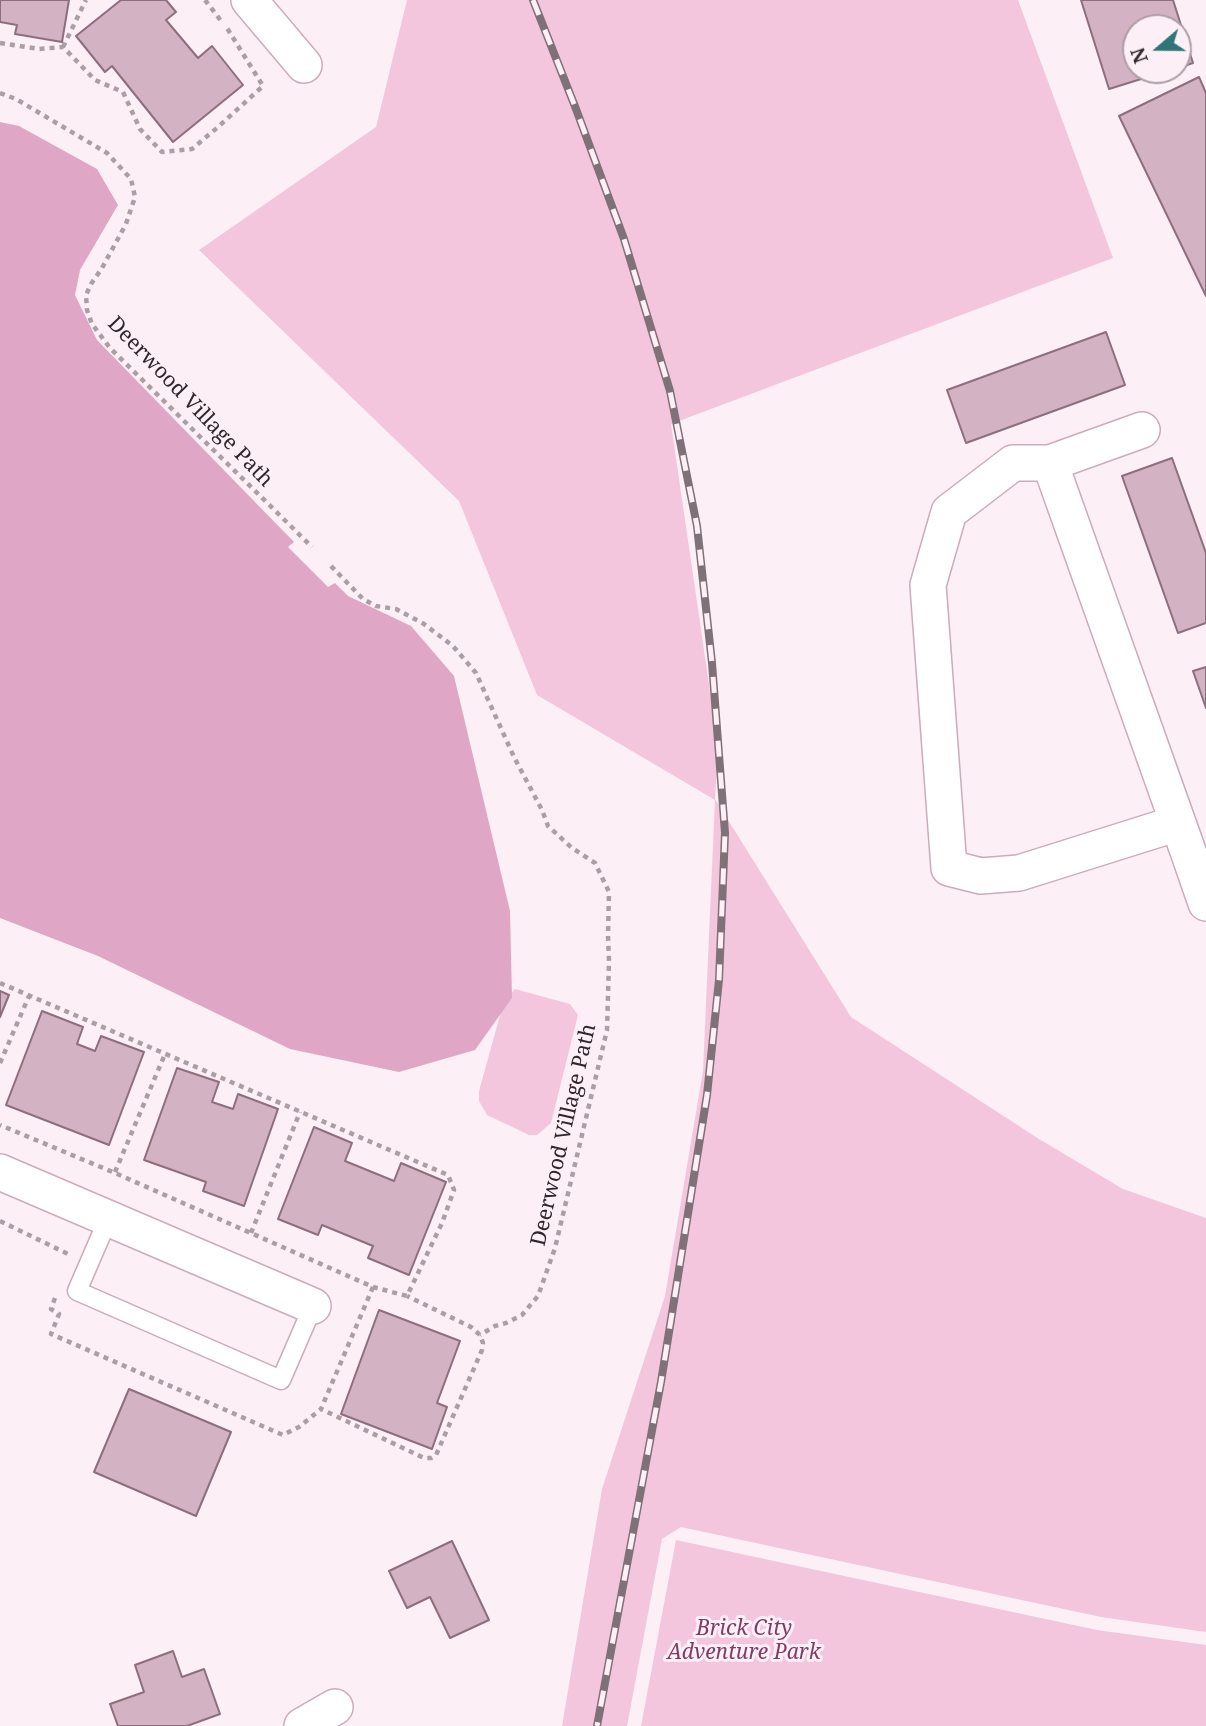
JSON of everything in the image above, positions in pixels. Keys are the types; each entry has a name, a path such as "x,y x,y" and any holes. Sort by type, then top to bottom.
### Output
{"street":[{"path":"249,0 304,65"},
{"path":"1142,430 1050,463 1013,463 949,512 928,585 949,868 981,876 1019,873 1178,823"},
{"path":"1050,463 1206,903"},
{"path":"0,1172 313,1306"},
{"path":"302,1726 335,1707"}],"lane":[{"path":"109,1217 77,1291 281,1380 313,1306"}],"path":[{"path":"63,47 86,0"},
{"path":"63,47 95,80 123,92 140,129 162,152 192,149 262,86 229,31 205,0"},
{"path":"0,43 39,49 63,47"},
{"name":"Deerwood Village Path","path":"0,93 16,99 107,153 131,179 135,197 126,224 86,295 92,324 110,348 312,547"},
{"name":"Deerwood Village Path","path":"331,566 363,599 376,606 396,609 424,624 453,646 476,673 548,826 572,848 595,863 609,892 607,1030 555,1248 538,1296 522,1315 480,1335"},
{"path":"0,983 448,1174 454,1190 442,1223 407,1296"},
{"path":"0,1063 29,996"},
{"path":"115,1172 165,1054"},
{"path":"251,1233 300,1112"},
{"path":"0,1125 115,1172 373,1287 407,1296 471,1327 480,1335 482,1350 436,1455 431,1458 424,1458 321,1409"},
{"path":"0,1221 67,1252 70,1264"},
{"path":"60,1287 51,1309 58,1314 51,1334 283,1435 299,1427 321,1409 373,1287"}],"green space":[{"path":"407,0 1018,0 1113,258 671,424 718,746 715,799 851,1017 1039,1139 1123,1189 1206,1218 1206,1632 1101,1617 681,1527 662,1539 627,1726 562,1726 602,1489 665,1296 703,1071 715,800 537,695 459,501 199,250 376,127"},
{"path":"515,989 570,1004 578,1015 551,1123 537,1135 529,1135 487,1115 479,1101 479,1091 504,1001"},
{"name":"Brick City Adventure Park","path":"676,1540 1097,1630 1206,1645 1206,1726 641,1726"}],"shaded area":[{"path":"0,122 19,126 97,169 118,205 80,270 75,295 97,340 294,542 288,547 328,587 335,583 348,596 411,626 454,676 510,911 512,998 475,1050 399,1072 290,1049 98,956 0,918"}],"building":[{"path":"0,0 69,0 62,42 15,34 17,25 0,22"},
{"path":"121,0 166,0 176,12 166,20 198,58 212,46 243,85 173,142 112,66 105,72 76,36"},
{"path":"1081,0 1173,0 1177,14 1122,14 1122,84 1125,84 1109,89"},
{"path":"1199,77 1206,93 1206,296 1119,116 1185,84 1192,84 1192,80"},
{"path":"1106,332 1125,385 966,443 947,390"},
{"path":"1172,458 1206,553 1206,623 1178,633 1122,476"},
{"path":"1206,667 1206,708 1193,671"},
{"path":"0,991 9,995 0,1017"},
{"path":"42,1011 83,1027 77,1044 95,1051 101,1036 144,1052 109,1145 6,1105"},
{"path":"177,1068 219,1082 212,1102 233,1109 238,1094 278,1109 244,1206 203,1191 206,1182 144,1160"},
{"path":"314,1127 352,1143 345,1161 394,1181 401,1163 446,1182 409,1275 368,1258 373,1246 322,1225 318,1235 278,1219"},
{"path":"379,1310 460,1341 437,1403 447,1407 432,1449 341,1414"},
{"path":"129,1389 231,1432 196,1516 94,1472"},
{"path":"452,1541 489,1620 450,1638 430,1597 407,1608 389,1571"},
{"path":"173,1651 182,1677 204,1669 220,1714 187,1726 118,1726 110,1704 144,1692 135,1665"}],"railway":[{"path":"533,0 624,239 670,391 697,526 712,663 725,833 719,980 707,1095 661,1382 597,1726"}]}
